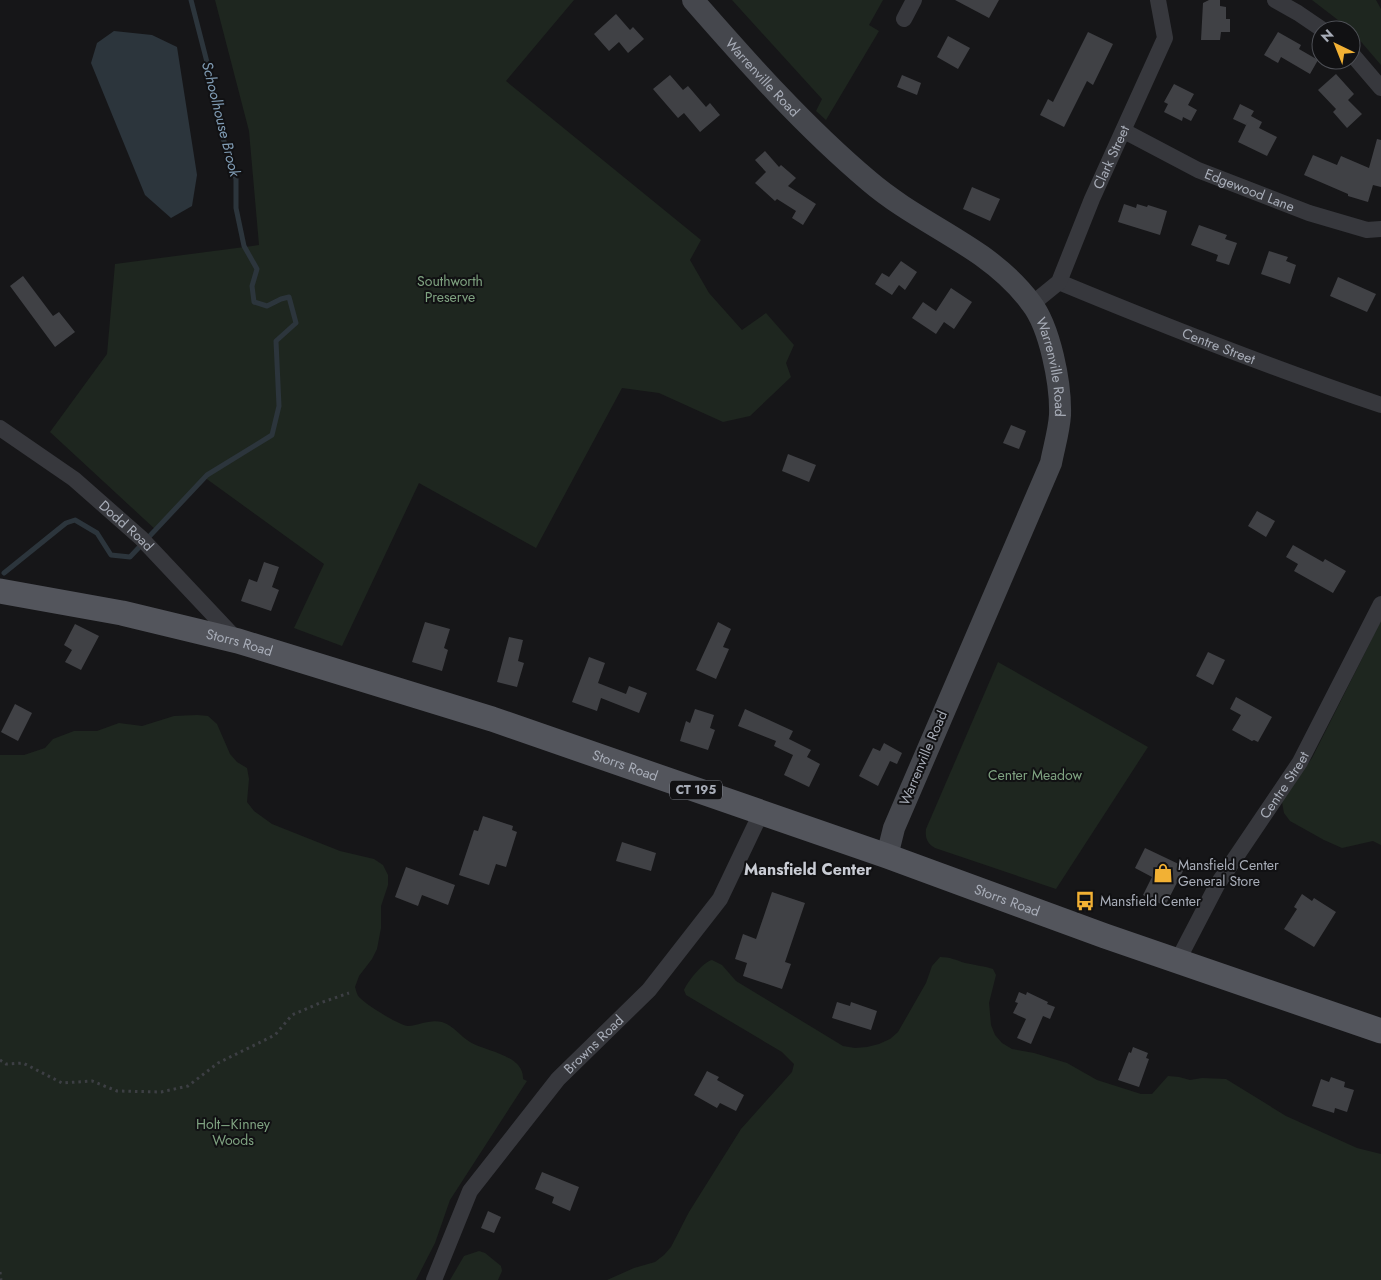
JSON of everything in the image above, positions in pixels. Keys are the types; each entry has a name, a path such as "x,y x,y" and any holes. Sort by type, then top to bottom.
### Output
{"main road":[{"name":"Warrenville Road","path":"693,0 762,77 851,166 897,203 982,257 1009,278 1032,304 1047,336 1055,361 1060,414 1050,463 894,828 887,856"},
{"name":"Storrs Road","path":"0,591 122,614 238,641 492,719 887,856 1105,936 1381,1031"}],"street":[{"path":"904,19 914,0"},
{"name":"Clark Street","path":"1032,304 1059,282 1092,199 1165,38 1158,0"},
{"path":"1275,0 1311,22"},
{"path":"1361,65 1381,88"},
{"name":"Edgewood Lane","path":"1124,131 1198,170 1309,212 1368,230 1381,229"},
{"name":"Centre Street","path":"1059,282 1189,335 1381,405"},
{"name":"Dodd Road","path":"0,428 74,479 141,538 238,641"},
{"name":"Centre Street","path":"1178,960 1217,885 1300,762 1381,604"},
{"name":"Browns Road","path":"434,1280 470,1191 558,1079 649,990 720,899 761,813"}],"path":[{"path":"0,1060 6,1064 23,1062 62,1083 92,1080 117,1091 161,1092 188,1086 218,1063 275,1035 292,1015 349,993"},
{"path":"0,1272 1,1280"}],"green space":[{"name":"Southworth Preserve","path":"215,0 574,0 506,81 701,240 690,260 709,293 742,330 766,313 794,345 786,363 791,377 750,416 723,422 659,393 622,388 536,548 419,483 342,646 294,628 324,564 204,477 157,531 50,432 107,354 115,264 259,245 249,131"},
{"path":"732,0 883,0 869,25 879,31 826,120 816,111 822,99"},
{"path":"1312,0 1376,0 1381,9 1381,65 1361,42 1361,20 1338,20"},
{"path":"1381,621 1381,845 1373,841 1342,848 1290,821 1284,813 1282,802 1312,758"},
{"name":"Center Meadow","path":"998,662 1148,747 1056,889 935,848 926,838 926,829"},
{"name":"Holt–Kinney Woods","path":"174,716 208,716 217,724 230,754 237,762 247,768 249,779 247,802 254,811 272,824 340,851 374,859 383,865 388,875 388,885 381,906 381,928 377,949 359,976 355,987 359,997 383,1014 404,1025 408,1026 433,1021 446,1024 470,1042 511,1059 518,1064 522,1071 523,1079 527,1081 450,1200 435,1243 416,1280 0,1280 0,755 24,755 45,748 53,739 74,731 97,731 119,723 142,726"},
{"path":"940,957 993,969 996,975 989,1003 991,1025 995,1035 1002,1043 1012,1049 1034,1053 1067,1063 1097,1080 1141,1094 1152,1094 1168,1076 1190,1080 1202,1078 1226,1079 1286,1116 1357,1148 1381,1154 1381,1280 607,1280 634,1268 655,1262 664,1255 671,1247 689,1212 741,1129 792,1072 794,1064 782,1052 686,995 684,990 686,986 700,968 712,960 722,965 736,981 843,1046 855,1048 879,1044 890,1039 898,1032 926,983 932,966"},
{"path":"479,1251 485,1253 501,1266 502,1271 498,1280 450,1280 464,1256"}],"shaded area":[{"path":"114,31 152,35 177,47 197,175 192,206 171,218 145,195 91,63 97,43"}],"building":[{"path":"955,0 999,0 989,18"},
{"path":"1209,0 1220,0 1220,6 1226,7 1226,19 1230,19 1230,32 1221,32 1220,40 1201,40 1203,3"},
{"path":"616,14 630,30 633,27 644,39 628,53 619,42 609,51 594,34"},
{"path":"1088,32 1113,44 1093,85 1087,81 1064,127 1040,115 1048,99 1053,102"},
{"path":"1278,32 1301,45 1299,49 1311,56 1312,70 1310,74 1281,57 1278,63 1264,55"},
{"path":"948,36 970,48 958,69 937,57"},
{"path":"1336,74 1354,94 1348,100 1362,114 1347,128 1333,112 1336,109 1318,90"},
{"path":"670,75 683,90 688,86 706,107 710,103 720,115 700,132 684,113 678,118 653,89"},
{"path":"902,75 921,83 917,95 897,87"},
{"path":"1174,84 1194,94 1188,105 1197,110 1191,121 1183,117 1182,121 1164,112 1168,104 1164,102"},
{"path":"1240,104 1254,111 1251,116 1262,122 1259,128 1277,137 1267,156 1238,142 1248,121 1246,125 1233,119"},
{"path":"1377,139 1381,140 1381,187 1373,185 1368,202 1348,196 1348,194 1304,175 1313,155 1337,165 1341,156 1369,168"},
{"path":"765,151 779,167 781,165 796,178 788,186 816,204 803,225 792,218 796,211 777,199 775,201 755,183 766,172 755,160"},
{"path":"972,187 1000,199 990,221 963,209"},
{"path":"1124,204 1136,208 1137,204 1147,207 1148,205 1167,211 1160,235 1118,222"},
{"path":"1199,225 1227,235 1225,239 1237,243 1229,265 1216,261 1218,255 1191,245"},
{"path":"1269,251 1288,257 1286,261 1296,265 1290,284 1261,274"},
{"path":"901,261 917,272 905,290 899,285 892,295 875,284 882,273 889,277"},
{"path":"23,276 53,316 59,312 75,332 55,347 10,286"},
{"path":"1338,277 1376,294 1367,312 1330,296"},
{"path":"951,288 972,302 954,329 944,322 936,334 912,318 923,302 936,311"},
{"path":"1011,425 1026,431 1019,449 1003,443"},
{"path":"788,454 816,465 809,482 782,471"},
{"path":"1257,511 1275,521 1266,537 1248,526"},
{"path":"1293,545 1323,562 1325,559 1346,571 1333,593 1294,571 1298,564 1286,557"},
{"path":"264,562 279,567 272,587 279,590 271,611 241,601 249,579 257,582"},
{"path":"425,622 450,629 444,648 448,650 442,671 412,662"},
{"path":"718,622 731,629 723,647 729,649 716,679 696,670"},
{"path":"75,624 99,636 81,670 65,662 72,650 64,645"},
{"path":"509,637 523,640 518,661 524,663 517,687 497,682"},
{"path":"1208,652 1225,660 1213,685 1196,676"},
{"path":"589,657 605,663 598,683 626,694 629,686 647,693 639,713 601,698 597,711 572,702"},
{"path":"1236,697 1272,717 1258,742 1252,741 1232,730 1241,715 1230,709"},
{"path":"15,704 32,713 18,741 1,732"},
{"path":"695,709 714,715 710,728 715,730 708,750 680,741 686,721 690,723"},
{"path":"745,709 793,731 789,739 811,750 807,757 820,764 809,787 784,775 793,755 774,746 776,741 738,726"},
{"path":"884,743 902,753 897,764 890,761 878,786 859,776 873,748 880,751"},
{"path":"483,816 513,826 512,830 517,832 506,867 496,864 489,885 459,875 474,830 478,831"},
{"path":"622,842 656,853 651,871 616,861"},
{"name":"Mansfield Center General Store","path":"1145,848 1185,867 1165,906 1143,895 1152,877 1135,868"},
{"path":"406,867 455,885 448,905 422,895 418,906 395,897"},
{"path":"772,892 805,903 785,962 791,964 782,989 743,976 747,963 735,959 743,934 756,939"},
{"path":"1302,894 1312,901 1314,898 1336,912 1314,947 1284,929 1297,909 1294,907"},
{"path":"1019,992 1026,995 1027,992 1055,1007 1050,1019 1043,1016 1031,1044 1017,1038 1026,1019 1013,1013 1018,1003 1015,1002"},
{"path":"837,1002 850,1006 851,1002 877,1011 871,1030 832,1018"},
{"path":"1133,1047 1148,1053 1146,1058 1149,1059 1139,1087 1118,1080 1129,1052 1131,1053"},
{"path":"707,1071 719,1077 717,1080 744,1095 736,1111 720,1103 717,1108 694,1095"},
{"path":"1331,1077 1345,1082 1344,1087 1354,1090 1347,1112 1335,1108 1334,1113 1312,1106 1321,1079 1329,1082"},
{"path":"542,1172 579,1187 570,1211 552,1203 554,1197 535,1189"},
{"path":"488,1211 501,1217 494,1233 481,1228"}],"waterway":[{"name":"Schoolhouse Brook","path":"4,573 66,523 75,520 97,533 111,555 130,557 207,475 272,435 279,406 276,341 296,323 289,297 267,306 254,302 252,286 257,269 244,246 236,208 236,179 223,138 217,101 191,0"}],"place":[{"name":"Mansfield Center General Store","path":"1163,873"},
{"name":"Mansfield Center","path":"1085,901"}],"district":[{"name":"Mansfield Center","path":"808,869"}]}
